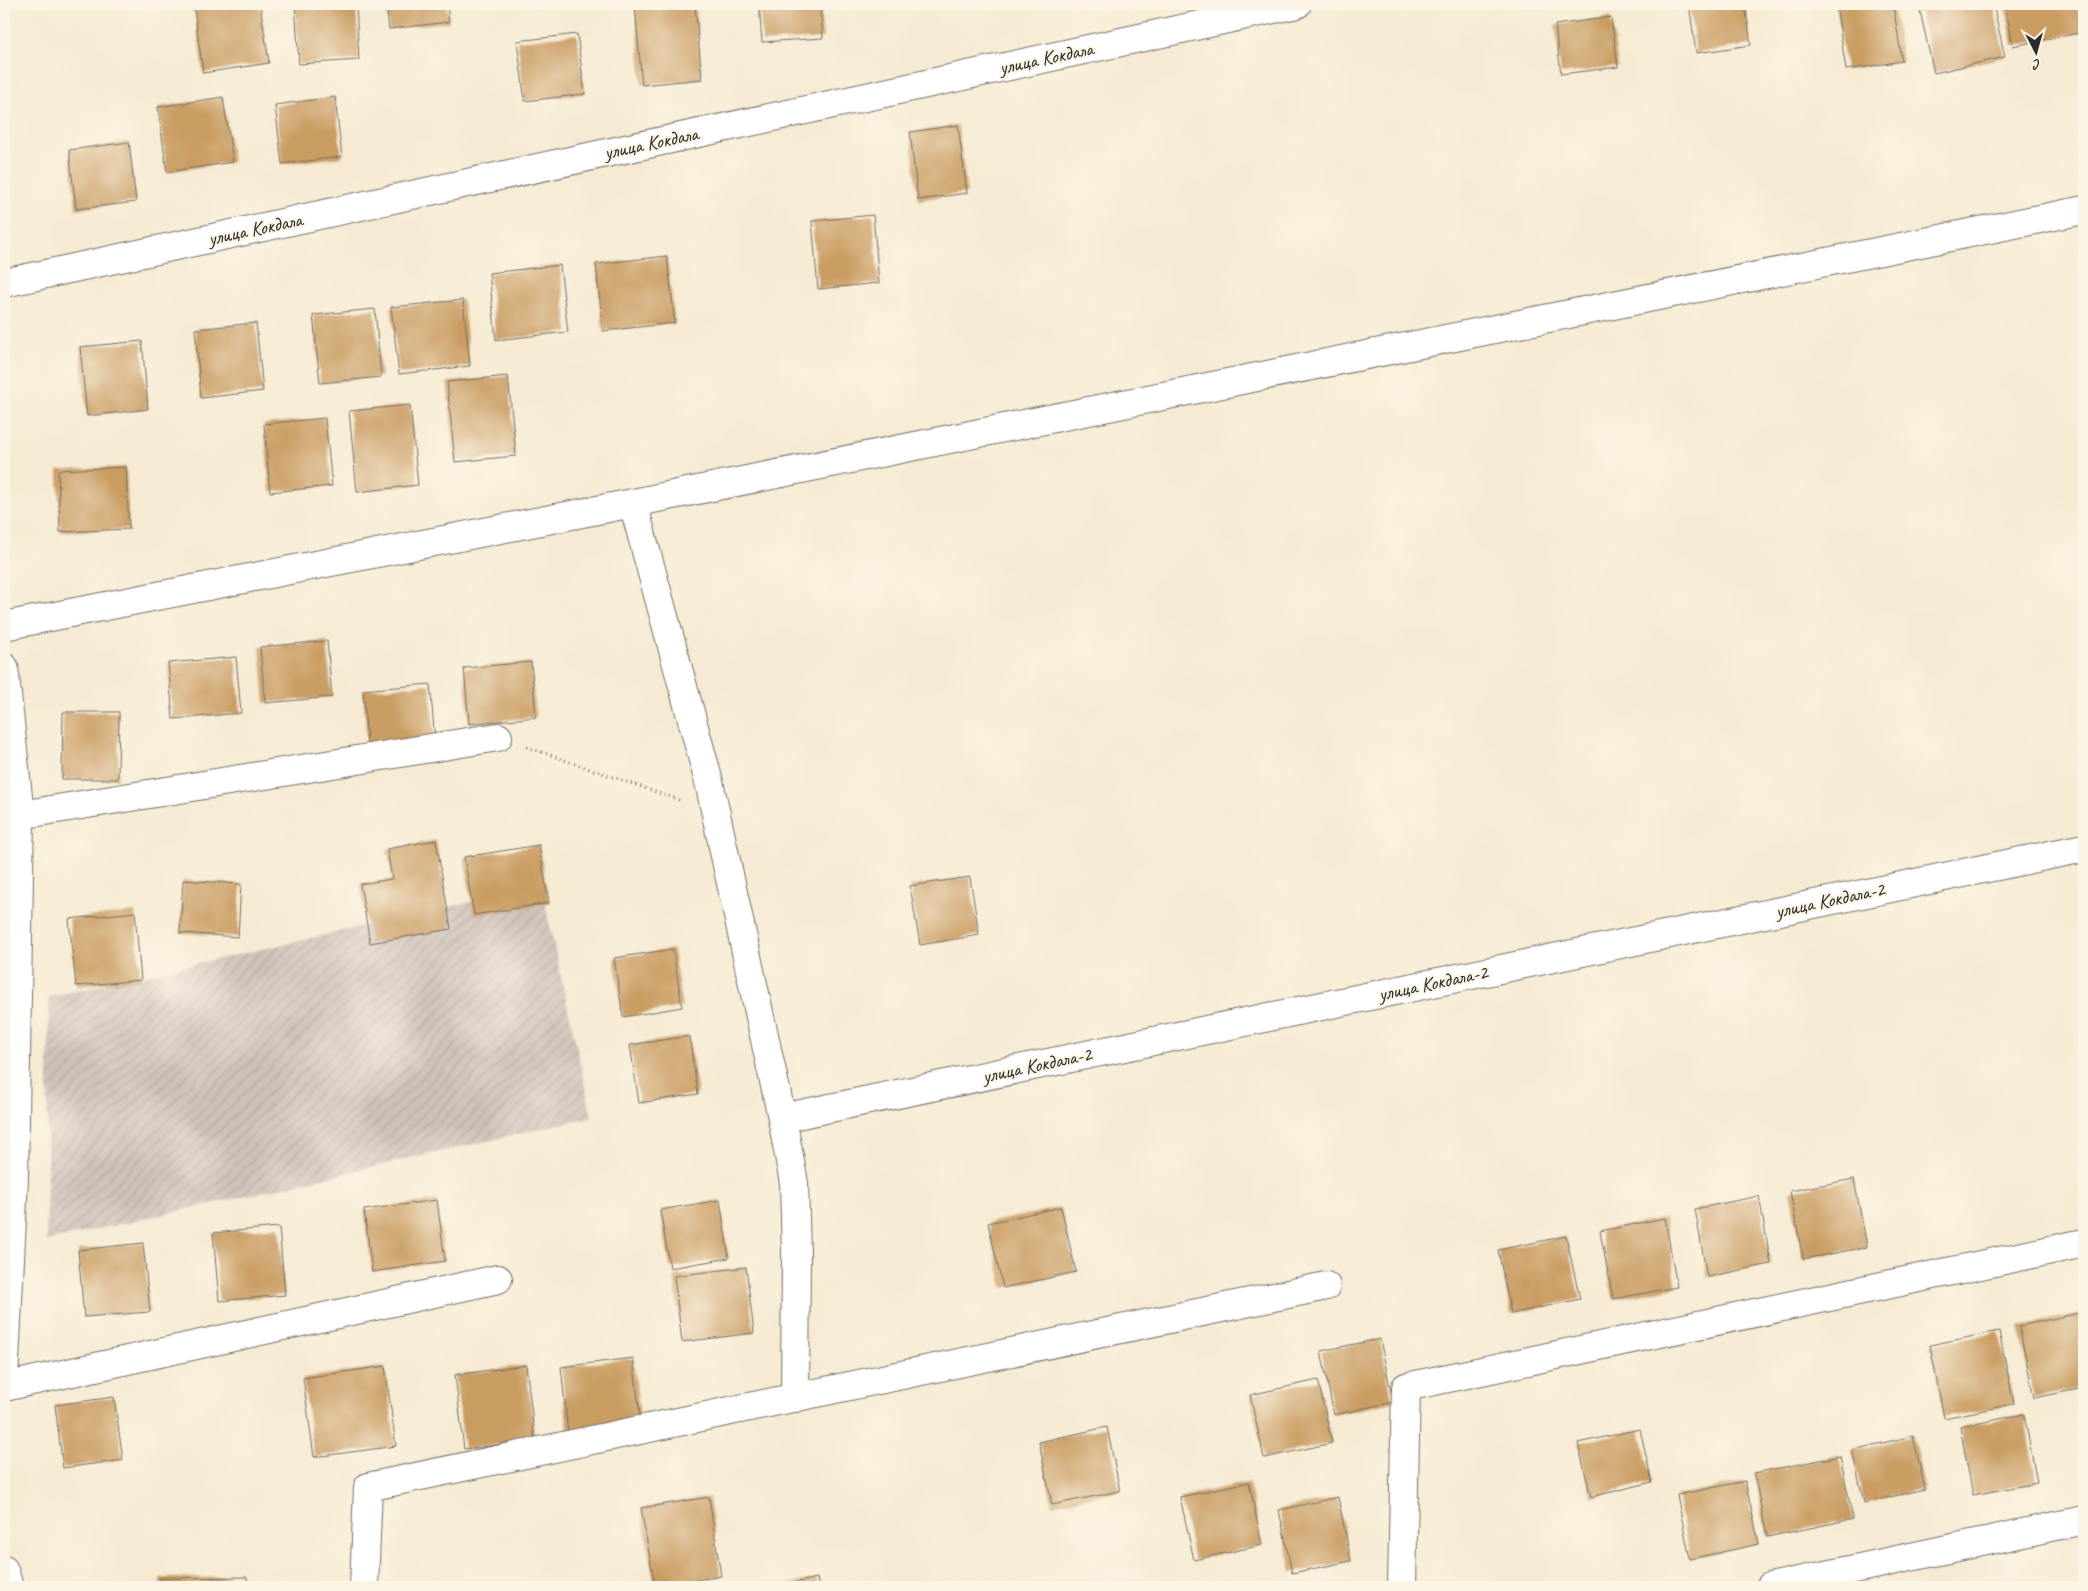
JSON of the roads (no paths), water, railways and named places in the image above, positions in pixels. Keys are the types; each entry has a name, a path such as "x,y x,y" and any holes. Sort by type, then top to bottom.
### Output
{"street":[{"name":"улица Кокдала","path":"4,283 1298,4"},
{"path":"4,626 633,503 2084,210"},
{"path":"633,503 716,812 782,1118 794,1183 796,1253 795,1398"},
{"path":"4,680 20,815 14,1178 4,1382"},
{"path":"20,815 498,737"},
{"name":"улица Кокдала-2","path":"782,1118 2084,848"},
{"path":"1402,1587 1406,1387 2084,1243"},
{"path":"4,1387 498,1279"},
{"path":"364,1587 368,1487 1326,1286"},
{"path":"1770,1587 2084,1520"},
{"path":"4,1570 9,1587"}]}
